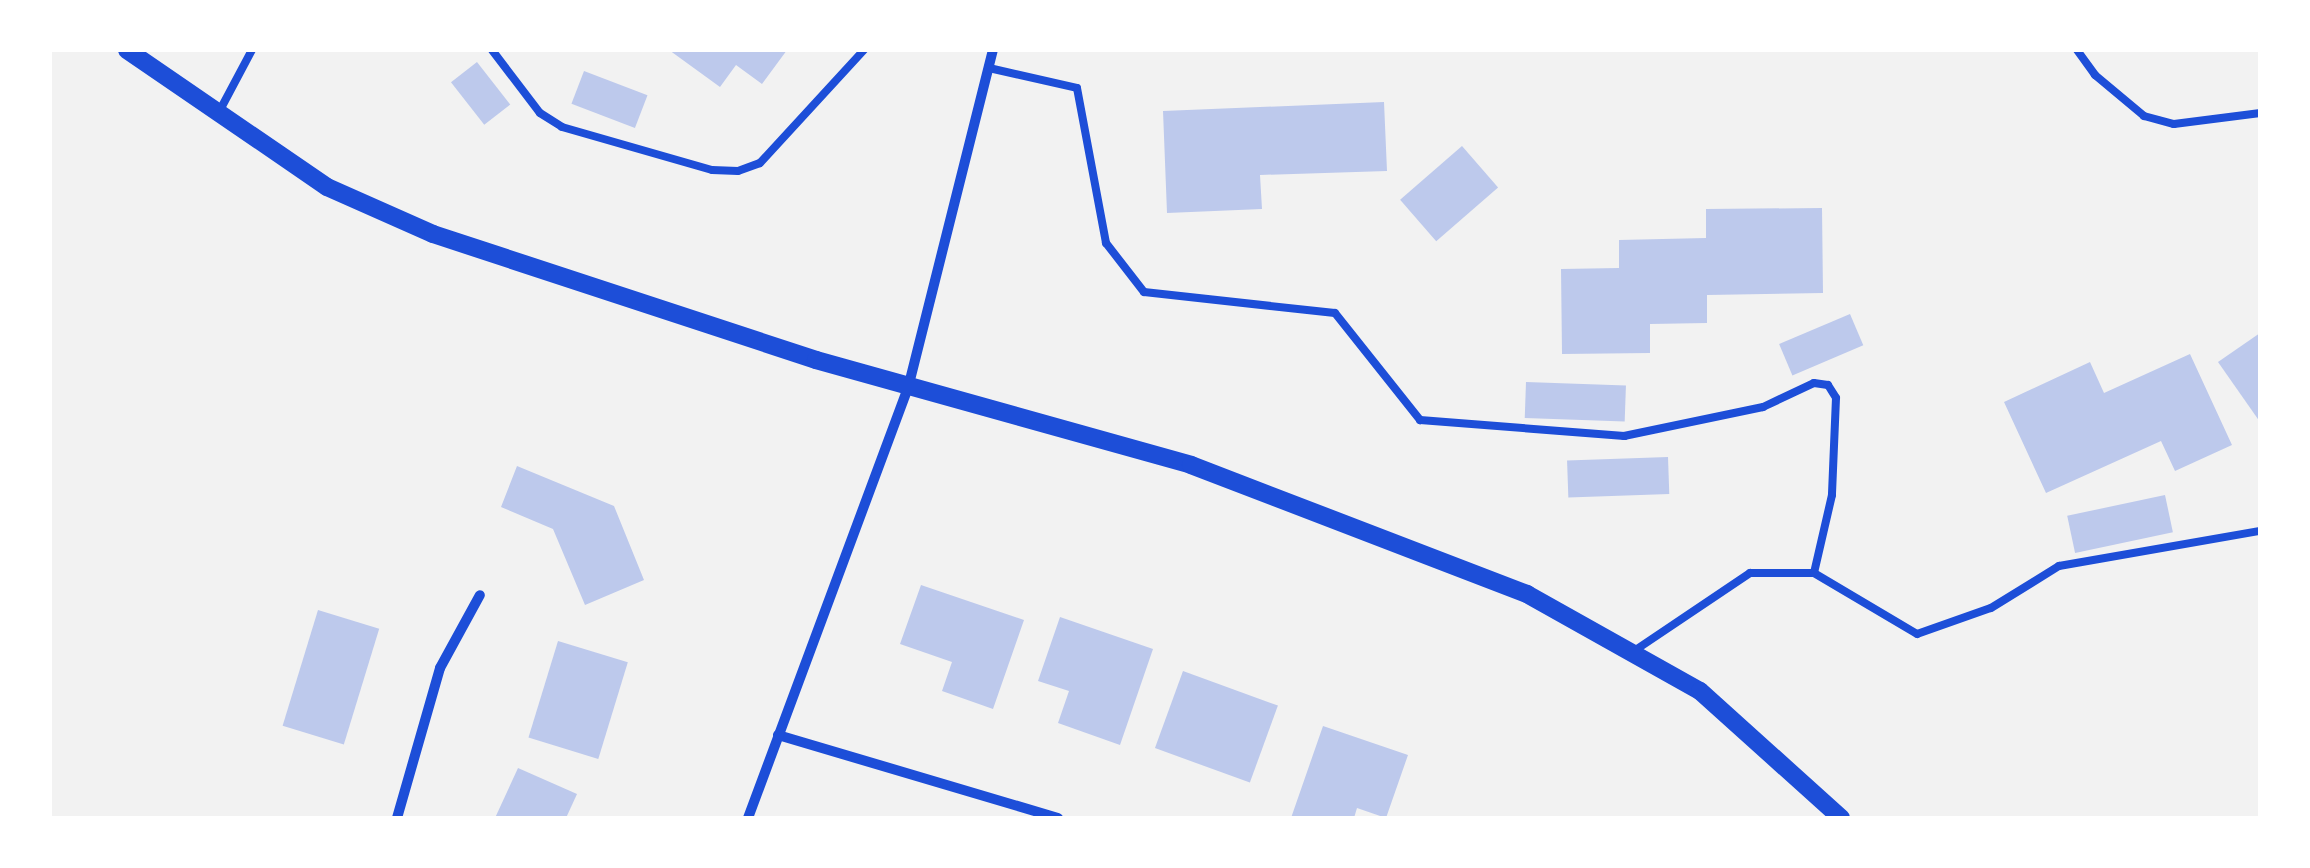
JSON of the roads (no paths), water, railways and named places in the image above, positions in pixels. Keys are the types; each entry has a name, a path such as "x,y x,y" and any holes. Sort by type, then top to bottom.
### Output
{"street":[{"path":"127,50 217,116 327,187 434,234 634,303 1191,466 1527,594 1700,691 1841,818"},
{"path":"748,818 910,384 993,50"},
{"path":"397,818 440,668 480,595"},
{"path":"778,734 1058,818"}],"lane":[{"path":"217,116 252,50"},
{"path":"492,50 540,113 562,127 712,170 738,170 760,162 864,50"},
{"path":"2077,50 2095,75 2144,116 2174,124 2260,113"},
{"path":"988,68 1077,88 1106,243 1144,292 1336,313 1420,420 1624,436 1763,407 1814,383 1828,384 1836,398 1832,494 1814,573"},
{"path":"1630,654 1750,572 1814,573 1917,634 1991,608 2059,566 2260,532"}]}
